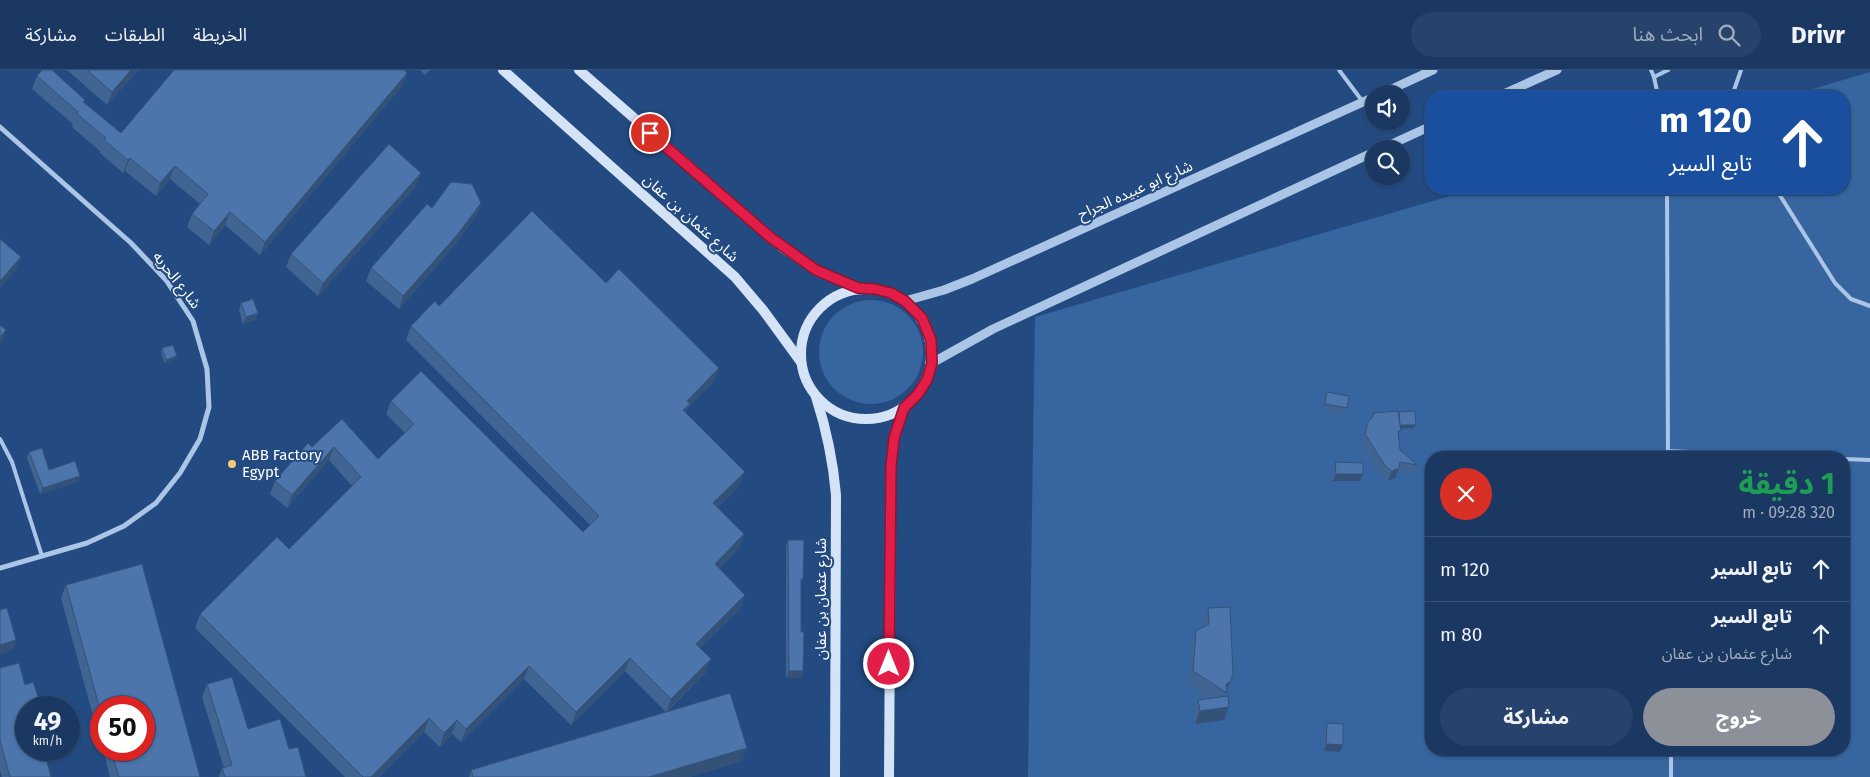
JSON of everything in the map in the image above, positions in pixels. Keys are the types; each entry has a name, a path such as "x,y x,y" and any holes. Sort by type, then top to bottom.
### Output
{"main road":[{"name":"شارع عثمان بن عفان","path":"503,70 735,276 763,310 801,362"},
{"path":"579,70 782,247 816,270 858,288 875,289 891,293 905,301 922,318 931,340 932,363 927,380 918,394 904,408 886,417 866,420 847,416 829,408 814,394 806,379 801,362 802,341 809,322 821,306 838,294 858,288"},
{"name":"شارع عثمان بن عفان","path":"814,394 825,425 832,454 836,495 835,777"},
{"path":"888,777 891,467 894,438 904,408"}],"street":[{"path":"1400,85 1433,70"},
{"path":"1512,90 1557,70"},
{"name":"شارع ابو عبيده الجراح","path":"905,301 944,290 972,279 1363,102"},
{"name":"شارع الحريه","path":"0,127 132,243 166,280 193,321 207,369 209,407 200,439 180,473 156,503 124,526 87,543 0,568"},
{"path":"1401,140 1425,129"},
{"path":"932,363 992,329 1365,156"}],"lane":[{"path":"1339,70 1363,102"},
{"path":"1651,70 1657,90"},
{"path":"1654,77 1668,70"},
{"path":"1734,90 1741,70"},
{"path":"1668,195 1668,451"},
{"path":"1780,195 1835,283 1851,298 1870,306"},
{"path":"0,439 12,462 42,556"},
{"path":"1850,459 1870,460"},
{"path":"1670,756 1671,777"}],"shaded area":[{"path":"1870,72 1870,777 1028,777 1035,317 1453,195 1850,195 1850,90 1809,90"},
{"path":"871,300 891,304 908,315 919,332 923,352 919,372 908,389 891,400 871,404 851,400 834,389 823,372 819,352 823,332 834,315 851,304"}],"building":[{"path":"42,70 52,70 85,100 83,102 121,133 174,70 404,70 407,73 265,242 230,212 214,231 192,214 208,194 175,166 160,183 130,158 128,160 104,140 106,138 77,114 78,112 37,76"},
{"path":"87,70 131,70 112,92"},
{"path":"389,144 421,173 323,283 291,254"},
{"path":"451,182 472,184 481,203 458,234 403,296 371,268 427,204 432,208"},
{"path":"532,211 606,283 619,269 719,368 687,401 690,404 683,410 745,472 713,503 744,534 715,564 745,595 696,644 711,659 671,699 630,658 576,712 529,666 466,729 457,720 444,733 429,718 371,777 363,777 200,614 277,537 289,549 361,477 334,447 292,495 275,481 308,443 312,447 342,419 378,459 414,424 391,401 421,371 583,532 599,516 411,326 435,301 439,306"},
{"path":"0,239 21,257 0,281"},
{"path":"253,299 258,313 246,317 241,303"},
{"path":"0,325 6,330 0,337"},
{"path":"173,345 177,356 166,360 162,348"},
{"path":"1327,392 1349,396 1347,408 1325,404"},
{"path":"1398,411 1401,431 1398,431 1400,450 1417,465 1400,462 1399,468 1392,471 1386,467 1365,434 1368,422 1374,413"},
{"path":"1415,411 1416,425 1400,425 1399,412"},
{"path":"42,448 49,470 75,461 80,476 43,488 29,452"},
{"path":"1335,462 1363,463 1363,474 1336,474"},
{"path":"788,540 804,540 803,579 801,579 801,632 804,632 803,671 789,671"},
{"path":"142,564 200,777 119,777 114,761 155,761 155,696 96,696 66,585"},
{"path":"1230,607 1233,674 1230,682 1226,684 1227,693 1193,671 1196,631 1209,624 1208,608"},
{"path":"7,608 16,640 0,645 0,610"},
{"path":"19,663 25,685 33,682 38,696 15,696 15,761 47,761 51,777 10,777 0,741 0,668"},
{"path":"232,677 248,729 280,719 289,749 298,747 306,777 225,777 222,768 232,765 207,684"},
{"path":"730,693 747,748 649,777 473,777 471,770"},
{"path":"1228,696 1229,707 1200,711 1198,700"},
{"path":"1327,723 1343,724 1343,745 1326,744"}],"place":[{"name":"ABB Factory Egypt","path":"232,464"}],"route":[{"path":"650,133 782,247 816,270 858,288 875,289 891,293 905,301 922,318 931,340 932,363 927,380 918,394 904,408 894,438 891,467 889,664"}]}
